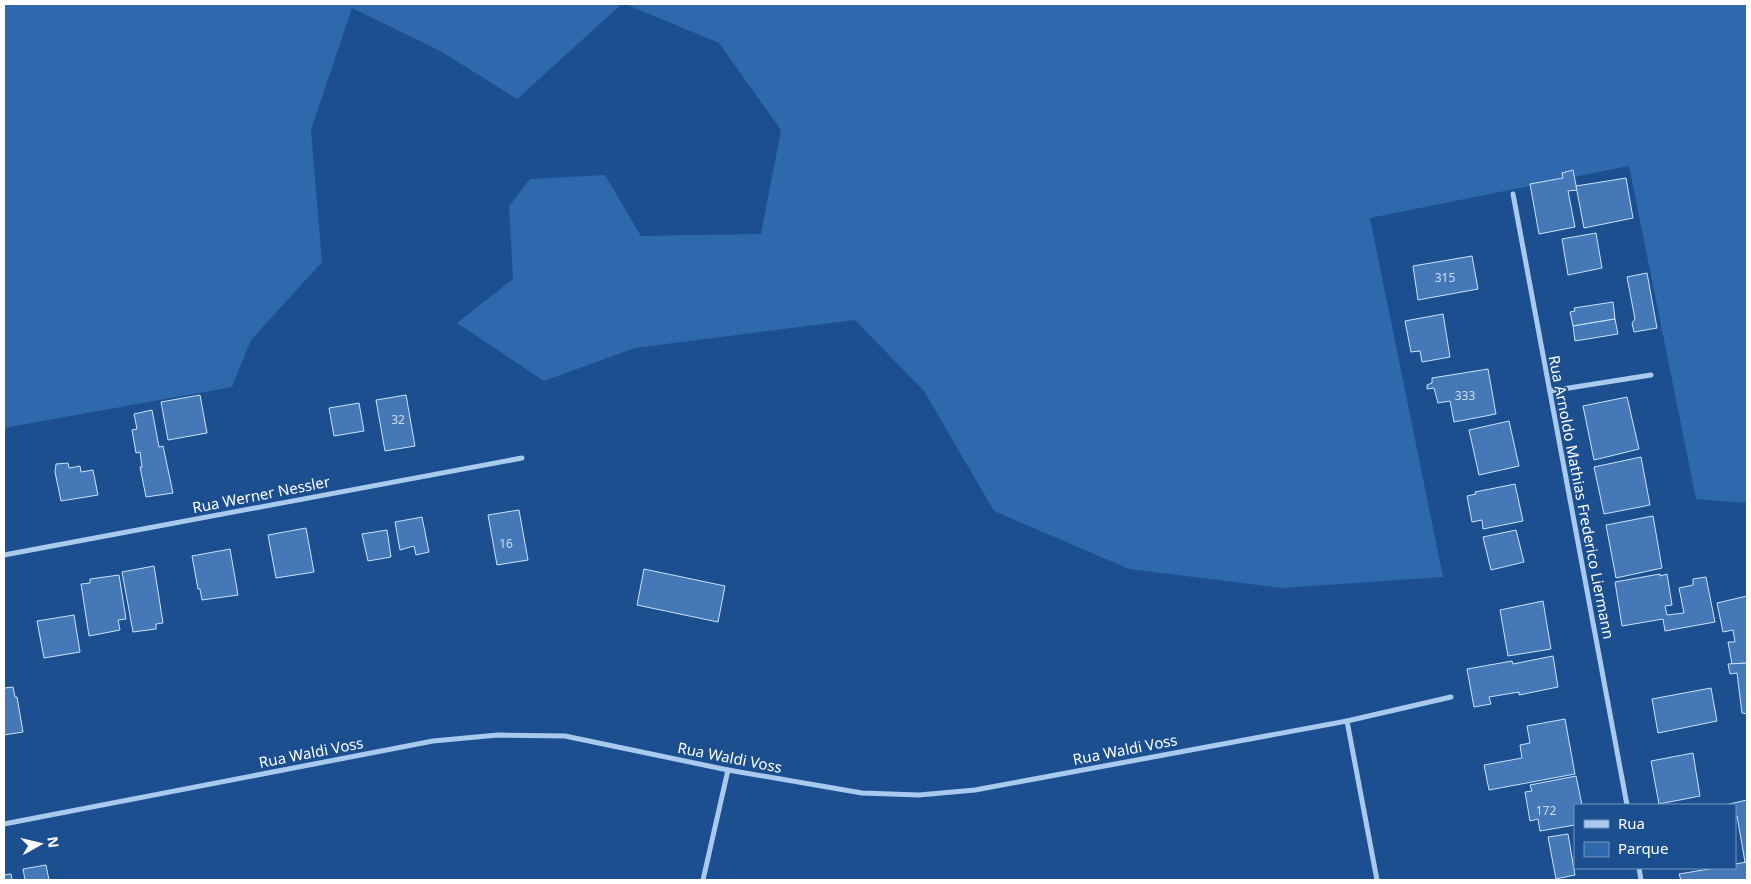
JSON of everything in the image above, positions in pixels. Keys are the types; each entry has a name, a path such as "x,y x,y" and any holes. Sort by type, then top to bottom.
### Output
{"street":[{"name":"Rua Arnoldo Mathias Frederico Liermann","path":"1513,194 1627,804"},
{"path":"1550,391 1651,374"},
{"name":"Rua Werner Nessler","path":"4,555 522,458"},
{"name":"Rua Waldi Voss","path":"4,824 433,741 498,735 565,736 728,770 862,793 919,795 975,790 1347,721 1451,697"},
{"path":"1347,721 1378,880"},
{"path":"703,880 728,770"}],"green space":[{"path":"4,4 622,4 517,99 442,52 352,8 311,130 322,262 251,340 232,387 4,428"},
{"path":"625,4 1747,4 1747,503 1696,499 1629,166 1370,218 1443,577 1282,588 1129,569 994,511 924,391 855,320 635,348 544,381 457,323 513,279 509,206 530,179 605,175 641,236 761,234 781,130 719,43"}],"building":[{"path":"1573,170 1577,190 1568,191 1575,227 1539,234 1530,184 1563,178 1562,173"},
{"path":"1626,178 1633,218 1584,228 1576,186"},
{"path":"1596,233 1602,268 1568,275 1562,239"},
{"path":"1472,256 1478,289 1418,300 1413,266"},
{"path":"1647,273 1657,328 1634,332 1632,323 1635,319 1627,277"},
{"path":"1613,302 1615,319 1573,326 1570,312 1575,311 1574,308"},
{"path":"1443,314 1450,357 1422,362 1420,351 1411,352 1405,321"},
{"path":"1615,319 1618,334 1575,341 1573,326"},
{"path":"1488,369 1496,414 1454,422 1450,401 1438,403 1434,388 1427,389 1427,385 1432,383 1432,378"},
{"path":"200,395 207,433 168,440 161,402"},
{"path":"406,395 415,446 385,451 376,400"},
{"path":"1627,397 1639,449 1594,460 1583,406"},
{"path":"359,403 364,431 334,436 329,408"},
{"path":"152,410 159,447 163,446 173,493 146,497 140,467 142,467 140,452 136,453 132,430 137,429 134,414"},
{"path":"1509,421 1519,466 1479,475 1469,430"},
{"path":"1641,457 1650,505 1604,514 1594,467"},
{"path":"68,463 69,468 80,466 81,472 93,470 98,495 61,501 55,472 56,464"},
{"path":"1515,484 1523,521 1483,529 1482,520 1472,522 1467,496 1476,494 1475,492"},
{"path":"519,510 528,560 497,565 488,515"},
{"path":"1653,516 1662,568 1616,578 1606,525"},
{"path":"422,517 429,552 416,555 414,546 400,550 395,522"},
{"path":"306,528 314,572 276,578 268,535"},
{"path":"387,530 391,557 368,561 362,534"},
{"path":"1516,530 1524,562 1491,570 1483,537"},
{"path":"230,549 238,595 202,600 192,556"},
{"path":"154,566 163,623 156,624 156,629 133,632 122,572"},
{"path":"644,569 725,586 718,622 637,605"},
{"path":"1660,574 1660,576 1667,574 1672,605 1665,606 1667,615 1684,613 1679,588 1693,585 1693,579 1706,577 1715,622 1665,631 1663,619 1622,626 1615,582"},
{"path":"119,575 126,619 118,620 120,630 89,636 81,584 90,583 90,579"},
{"path":"1747,596 1747,663 1732,664 1728,642 1735,642 1733,630 1723,632 1717,603"},
{"path":"1543,601 1551,649 1508,656 1500,610"},
{"path":"74,615 80,652 44,658 37,621"},
{"path":"1553,656 1558,687 1519,695 1519,692 1489,697 1491,704 1474,707 1467,669 1512,661 1513,664"},
{"path":"1747,663 1747,714 1742,713 1737,673 1730,674 1728,664"},
{"path":"13,687 15,697 17,697 23,732 4,735 4,688"},
{"path":"1711,688 1717,721 1658,733 1652,699"},
{"path":"1565,719 1575,774 1489,790 1484,765 1522,758 1520,745 1530,743 1527,726"},
{"path":"1693,753 1700,796 1659,804 1651,761"},
{"path":"1576,776 1582,804 1574,804 1574,825 1540,831 1538,819 1530,821 1525,792 1532,791 1530,785"},
{"path":"1747,800 1747,862 1745,862 1736,816 1736,804 1729,804"},
{"path":"1568,834 1575,875 1556,879 1548,837"},
{"path":"1747,862 1747,880 1681,880 1679,874 1709,869 1736,869 1736,864"},
{"path":"46,865 49,880 25,880 23,869"},
{"path":"11,874 12,880 4,880 4,875"}]}
